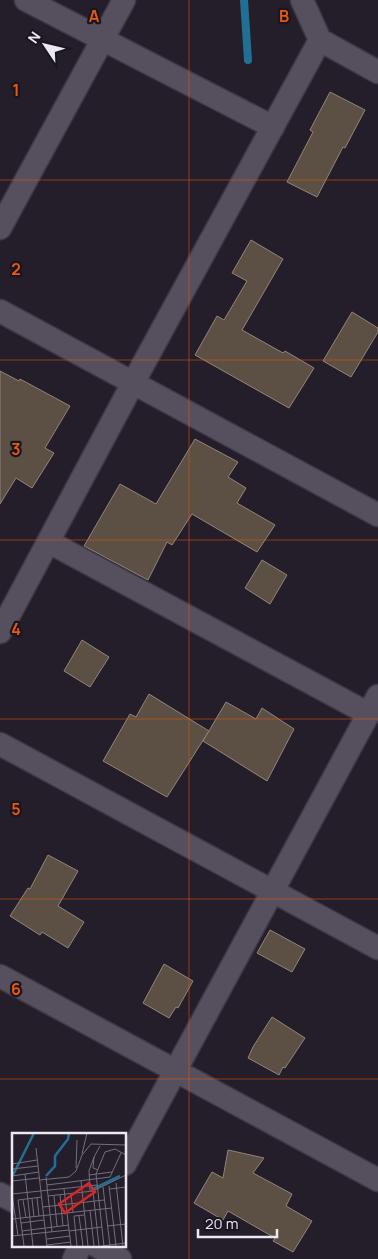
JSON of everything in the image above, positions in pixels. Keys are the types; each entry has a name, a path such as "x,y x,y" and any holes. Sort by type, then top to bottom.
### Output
{"street":[{"path":"26,0 273,127"},
{"path":"0,228 124,0"},
{"path":"302,0 320,40 378,72"},
{"path":"0,632 320,40"},
{"path":"0,311 378,515"},
{"path":"49,542 373,705 126,1162"},
{"path":"0,744 378,948"},
{"path":"0,976 378,1180"},
{"path":"0,1194 12,1200"},
{"path":"74,1259 80,1246"},
{"path":"97,1246 120,1259"}],"building":[{"path":"330,92 365,110 317,197 287,182 313,132 310,130"},
{"path":"251,240 283,259 242,330 314,368 289,408 195,355 217,316 224,320 247,281 232,273"},
{"path":"352,312 378,328 378,332 351,377 323,361"},
{"path":"0,371 19,381 20,379 70,406 45,448 54,453 32,488 16,478 0,504"},
{"path":"195,439 238,462 228,477 246,488 237,503 275,525 257,552 192,514 172,545 167,542 148,580 84,546 120,484 156,504"},
{"path":"262,560 287,575 270,604 245,588"},
{"path":"82,640 109,657 90,687 64,671"},
{"path":"149,694 209,731 167,797 103,761 130,714 136,717"},
{"path":"226,702 256,719 262,708 294,729 267,781 203,741"},
{"path":"48,855 78,871 58,906 84,922 68,948 42,932 40,935 10,916 28,888 30,889"},
{"path":"270,930 305,949 292,972 257,953"},
{"path":"164,964 193,981 178,1008 176,1007 169,1018 143,1003"},
{"path":"272,1017 305,1038 279,1075 248,1058"},
{"path":"228,1150 264,1158 253,1173 292,1194 286,1206 312,1221 293,1252 273,1241 275,1238 228,1211 223,1220 194,1203 212,1172 223,1178"}],"waterway":[{"path":"244,0 248,60"}]}
